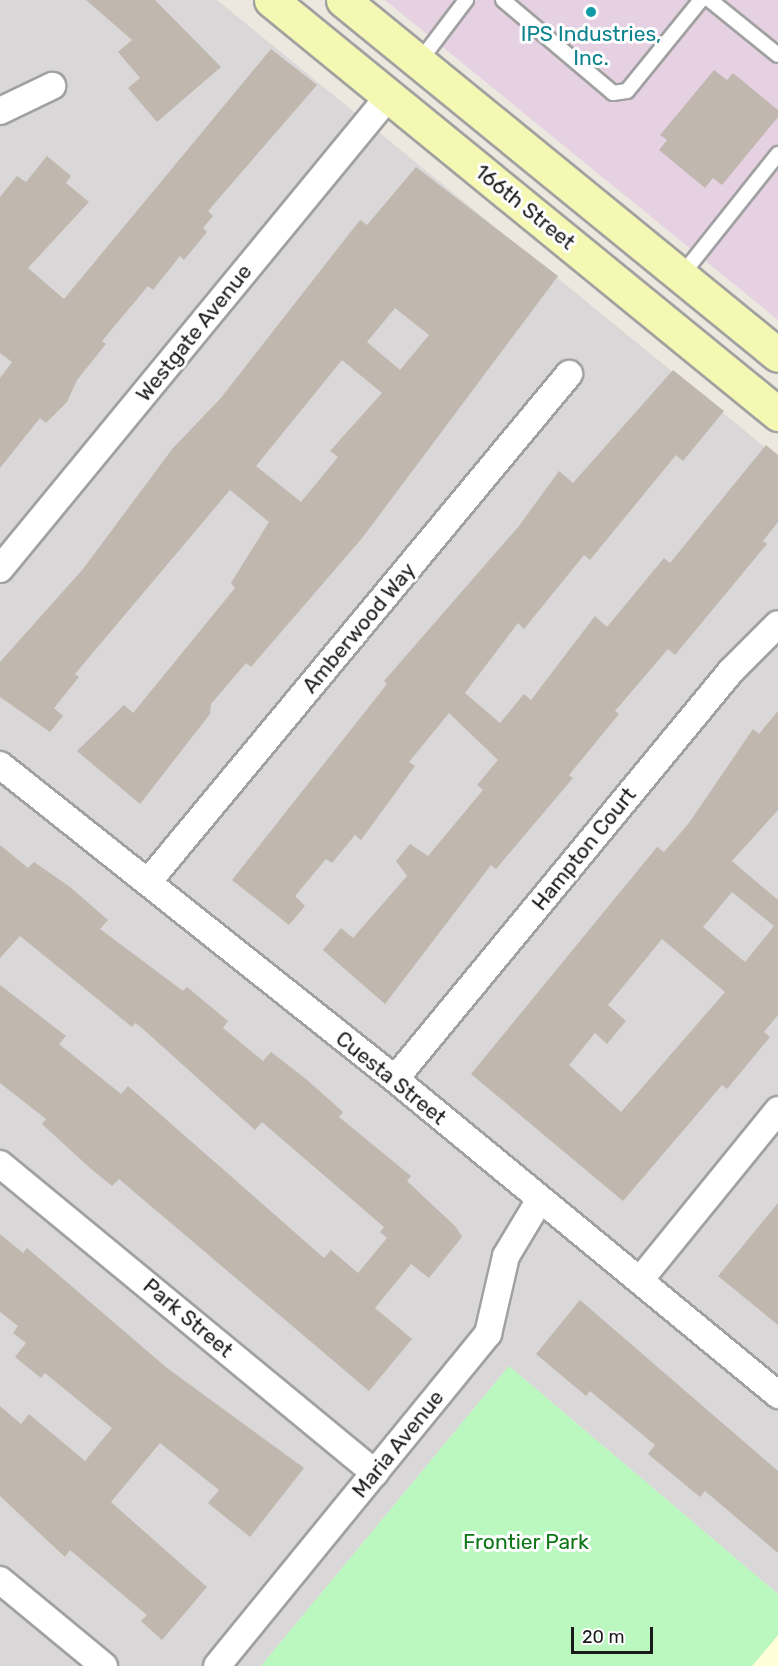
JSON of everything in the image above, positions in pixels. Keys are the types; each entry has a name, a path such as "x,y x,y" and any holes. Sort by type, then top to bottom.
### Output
{"street":[{"name":"166th Street","path":"271,0 778,414"},
{"path":"343,0 778,356"},
{"path":"389,96 419,62"},
{"path":"0,111 52,86"},
{"name":"Westgate Avenue","path":"0,569 389,96"},
{"name":"Amberwood Way","path":"148,882 569,374"},
{"name":"Hampton Court","path":"395,1079 731,671 778,624"},
{"name":"Cuesta Street","path":"0,765 395,1079 539,1201 640,1280 778,1395"},
{"path":"640,1280 778,1110"},
{"name":"Park Street","path":"0,1164 375,1473"},
{"name":"Maria Avenue","path":"217,1666 488,1334 506,1256 539,1201"},
{"path":"0,1580 104,1666"}],"lane":[{"path":"419,62 466,0"},
{"path":"503,0 613,93 627,91 701,0"},
{"path":"710,0 778,55"},
{"path":"681,276 778,154"}],"shaded area":[{"path":"0,0 217,0 778,458 778,1594 509,1366 261,1666 0,1666"},
{"path":"385,0 778,0 778,320"},
{"path":"778,1635 778,1666 752,1666"}],"green space":[{"name":"Frontier Park","path":"509,1366 778,1594 778,1635 752,1666 261,1666"}],"building":[{"path":"86,0 155,0 221,67 157,122 128,88 140,78 118,52 132,40"},
{"path":"271,49 317,85 208,211 213,216 203,228 207,232 184,260 180,256 153,290 148,286 102,341 106,344 77,380 67,402 46,423 40,418 0,468 0,378 12,362 0,353 0,197 17,176 26,182 47,156 71,176 66,183 89,202 28,268 64,299"},
{"path":"714,70 727,80 733,73 778,110 778,117 722,185 713,178 705,188 659,150 667,140 660,135"},
{"path":"416,167 558,276 363,537 251,667 246,663 211,704 210,714 140,804 77,751 124,705 133,713 235,588 231,583 269,522 230,490 75,674 79,677 54,708 63,716 50,732 0,697 0,662 83,569 173,448 220,399 360,220 367,225","holes":["395,308 429,335 400,370 367,342","342,360 382,393 330,451 338,457 301,502 256,466"]},
{"path":"673,370 724,411 683,461 676,455 590,560 584,555 524,629 518,623 465,693 500,723 524,694 531,700 595,616 607,627 664,558 670,563 766,445 778,455 778,522 763,541 767,544 675,655 668,649 615,711 619,714 569,775 573,778 496,869 491,865 385,1004 323,950 341,928 353,938 407,876 396,861 410,844 428,856 483,790 477,785 498,760 449,713 409,762 415,766 361,840 355,835 332,863 326,859 295,896 305,906 289,925 232,880 387,684 384,681 519,526 559,471 573,483"},
{"path":"778,711 778,810 732,861 778,900 778,1015 764,1032 770,1037 727,1089 722,1085 623,1201 471,1074 657,847 664,852 689,823 753,729 759,734","holes":["732,892 774,926 745,962 703,927","662,939 725,992 621,1112 569,1065 595,1033 607,1044 626,1021 608,1005"]},
{"path":"0,845 28,868 34,862 70,887 108,920 100,929 183,991 187,987 228,1021 223,1028 263,1061 271,1052 306,1079 343,1112 339,1117 411,1176 407,1181 456,1227 462,1237 429,1278 411,1264 375,1308 412,1339 369,1391 119,1179 112,1186 90,1168 42,1124 46,1119 0,1083 0,985 66,1036 59,1044 121,1094 128,1086 324,1258 331,1250 358,1273 387,1238 380,1232 384,1227 262,1122 255,1130 142,1028 135,1023 132,1027 20,936 0,958"},
{"path":"778,1203 778,1325 718,1276"},
{"path":"0,1234 23,1253 27,1248 167,1368 304,1468 250,1537 208,1503 219,1490 160,1443 111,1502 207,1587 162,1640 141,1621 147,1615 70,1550 65,1557 0,1496 0,1406 21,1424 29,1414 85,1461 112,1428 45,1373 41,1378 15,1357 26,1343 13,1333 18,1326 0,1312"},
{"path":"580,1300 778,1471 778,1553 705,1491 700,1497 648,1454 655,1445 590,1391 586,1396 536,1354"}],"place":[{"name":"IPS Industries, Inc.","path":"591,12"}]}
